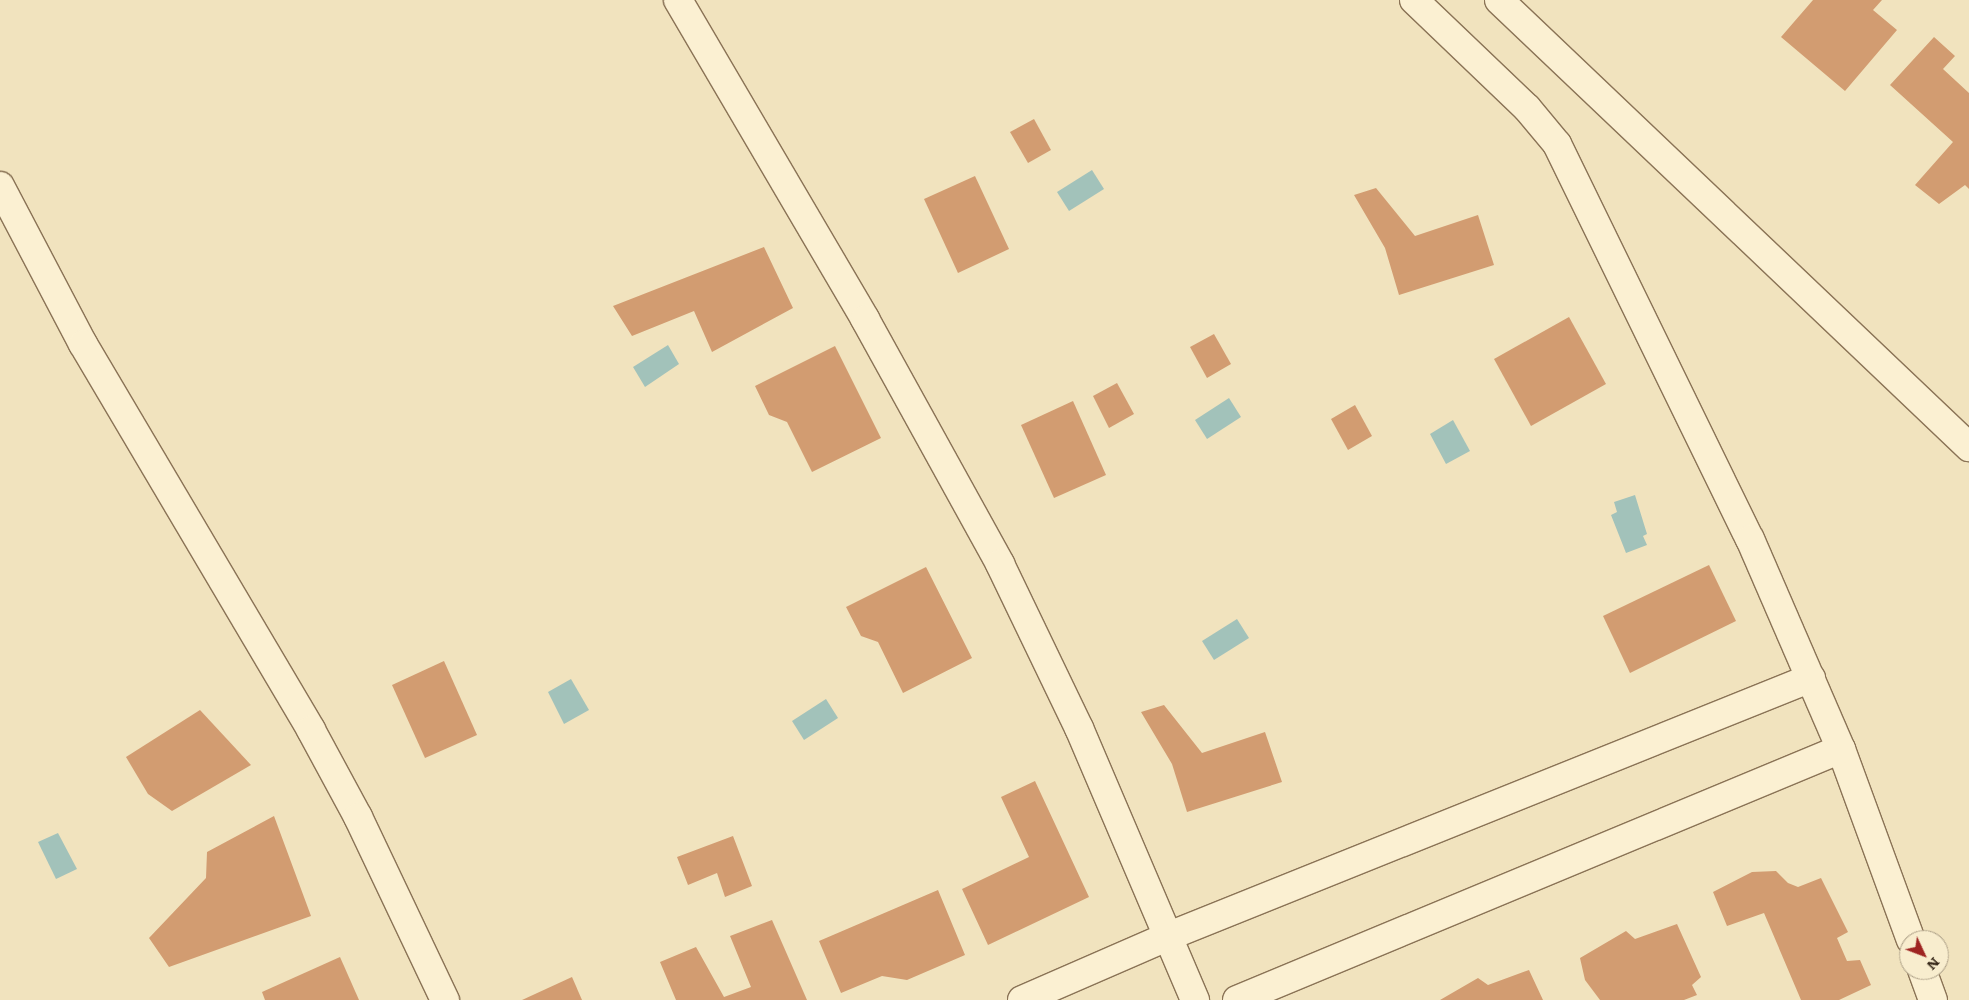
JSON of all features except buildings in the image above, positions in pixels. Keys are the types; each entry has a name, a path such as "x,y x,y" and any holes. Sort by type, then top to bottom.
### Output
{"street":[{"path":"678,0 865,319 1000,564 1079,728 1195,1000"},
{"path":"1414,0 1527,108 1557,144 1690,413 1811,678 1840,749 1907,930"},
{"path":"1499,0 1969,447"},
{"path":"0,186 82,344 312,730 358,817 445,1000"},
{"path":"1022,1000 1169,936 1811,678"},
{"path":"1237,1000 1840,749"},
{"path":"1926,980 1933,1000"}],"water":[{"path":"1092,170 1104,189 1069,211 1057,192"},
{"path":"668,345 679,364 645,387 633,367"},
{"path":"1229,398 1241,417 1207,439 1195,420"},
{"path":"1453,420 1470,451 1446,464 1430,434"},
{"path":"1635,495 1647,534 1643,536 1647,545 1626,553 1611,515 1617,512 1614,502"},
{"path":"1237,619 1249,638 1214,660 1202,641"},
{"path":"571,679 589,710 564,724 548,692"},
{"path":"826,699 838,718 804,740 792,721"},
{"path":"58,833 77,869 56,879 38,842"}]}
